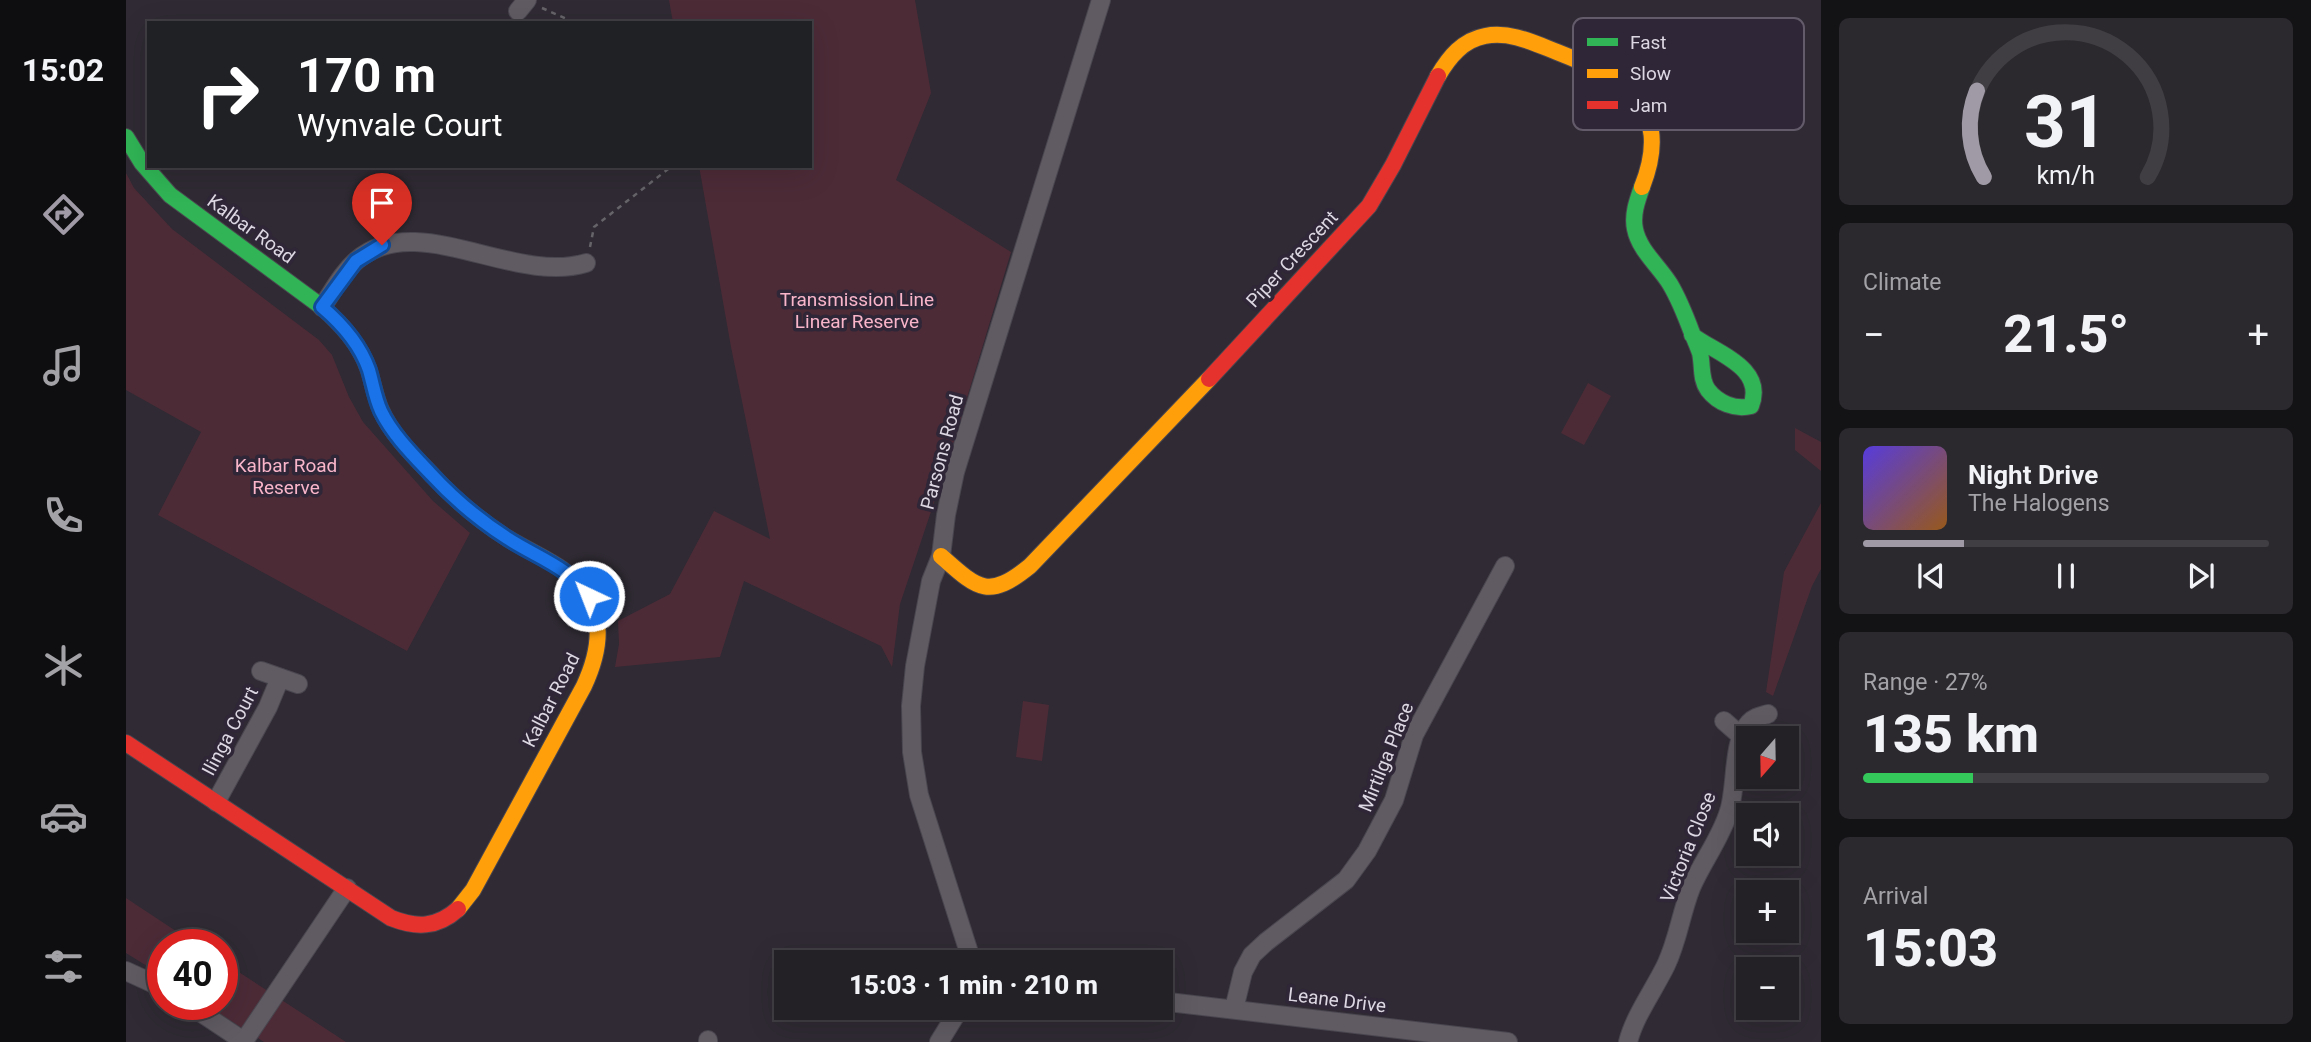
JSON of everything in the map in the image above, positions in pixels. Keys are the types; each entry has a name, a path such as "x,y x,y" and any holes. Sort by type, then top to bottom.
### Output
{"street":[{"name":"Parsons Road","path":"968,950 919,795 912,752 911,706 915,666 931,581 942,556 946,515 955,472 1101,0"},
{"name":"Piper Crescent","path":"942,556 970,582 995,588 1015,579 1056,541 1174,418 1369,206 1390,173 1441,70 1450,57 1465,44 1483,34 1511,34 1573,61"},
{"path":"1649,130 1653,146 1651,163 1635,211 1635,229 1669,281 1700,355 1704,385 1711,394 1732,406 1743,409 1751,406 1754,393 1743,366 1729,356 1704,345 1692,335"},
{"name":"Kalbar Road","path":"126,137 142,163 170,195 322,307 341,325 357,346 369,371 376,400 386,421 429,472 458,502 491,527 573,577 589,596 600,629 598,652 591,673 473,891 452,917 433,925 411,925 391,918 126,743"},
{"path":"322,307 356,261 373,249 392,242 416,241 549,268 574,267 586,263"},
{"name":"Mirtilga Place","path":"1234,1009 1243,972 1252,955 1346,880 1367,851 1394,800 1417,728 1505,566"},
{"path":"261,671 298,684"},
{"name":"Ilinga Court","path":"216,802 268,706 280,678"},
{"path":"1746,726 1753,719 1768,713"},
{"path":"1724,721 1736,732"},
{"name":"Victoria Close","path":"1628,1042 1634,1025 1672,953 1685,904 1727,818 1736,774"},
{"path":"212,1020 244,1042 347,888"},
{"path":"126,971 147,981"},
{"name":"Leane Drive","path":"1173,1002 1508,1042"},
{"path":"939,1042 953,1020"}],"path":[{"path":"522,6 542,8 568,21"},
{"path":"586,263 594,227 669,168"}],"green space":[{"name":"Transmission Line Linear Reserve","path":"669,0 915,0 931,93 896,180 1011,252 948,461 900,604 892,667 881,646 744,581 720,657 615,667 619,644 618,621 670,594 714,511 770,539 731,347 699,168 812,168 812,21 673,21"},
{"name":"Kalbar Road Reserve","path":"126,173 134,188 172,229 319,340 332,355 349,397 363,422 433,501 470,533 407,651 158,515 201,432 126,390"},
{"path":"1588,383 1611,396 1584,445 1561,433"},
{"path":"1795,428 1821,442 1821,471 1795,450"},
{"path":"1821,503 1821,569 1812,586 1773,696 1766,692 1784,572"},
{"path":"1023,701 1049,705 1042,761 1016,757"},
{"path":"126,898 173,929 147,929 147,966 126,953"},
{"path":"238,971 346,1042 264,1042 230,1020 238,1020"}],"traffic: fast":[{"path":"126,137 142,163 170,195 322,307 343,327 364,359 379,405 391,428 432,475"},
{"path":"1642,187 1635,213 1637,237 1670,284 1685,314 1692,333 1693,336 1700,353 1705,386 1717,399 1727,404 1751,406 1754,392 1745,371 1725,355 1702,342 1692,335"}],"traffic: slow":[{"path":"1438,76 1463,45 1485,36 1513,36 1573,59"},
{"path":"1642,187 1650,159 1651,130"},
{"path":"941,556 974,583 984,586 1004,583 1016,577 1030,566 1209,379"},
{"path":"432,475 458,501 487,524 563,570 577,582 594,609 597,624 595,654 584,686 473,890 458,909"}],"traffic: jam":[{"path":"1209,379 1369,206 1438,76"},
{"path":"126,743 391,918 418,925 434,923 458,909"}],"route":[{"path":"382,245 349,268 322,307 349,334 364,358 376,400 386,421 458,502 509,539 573,577 589,596"}]}
